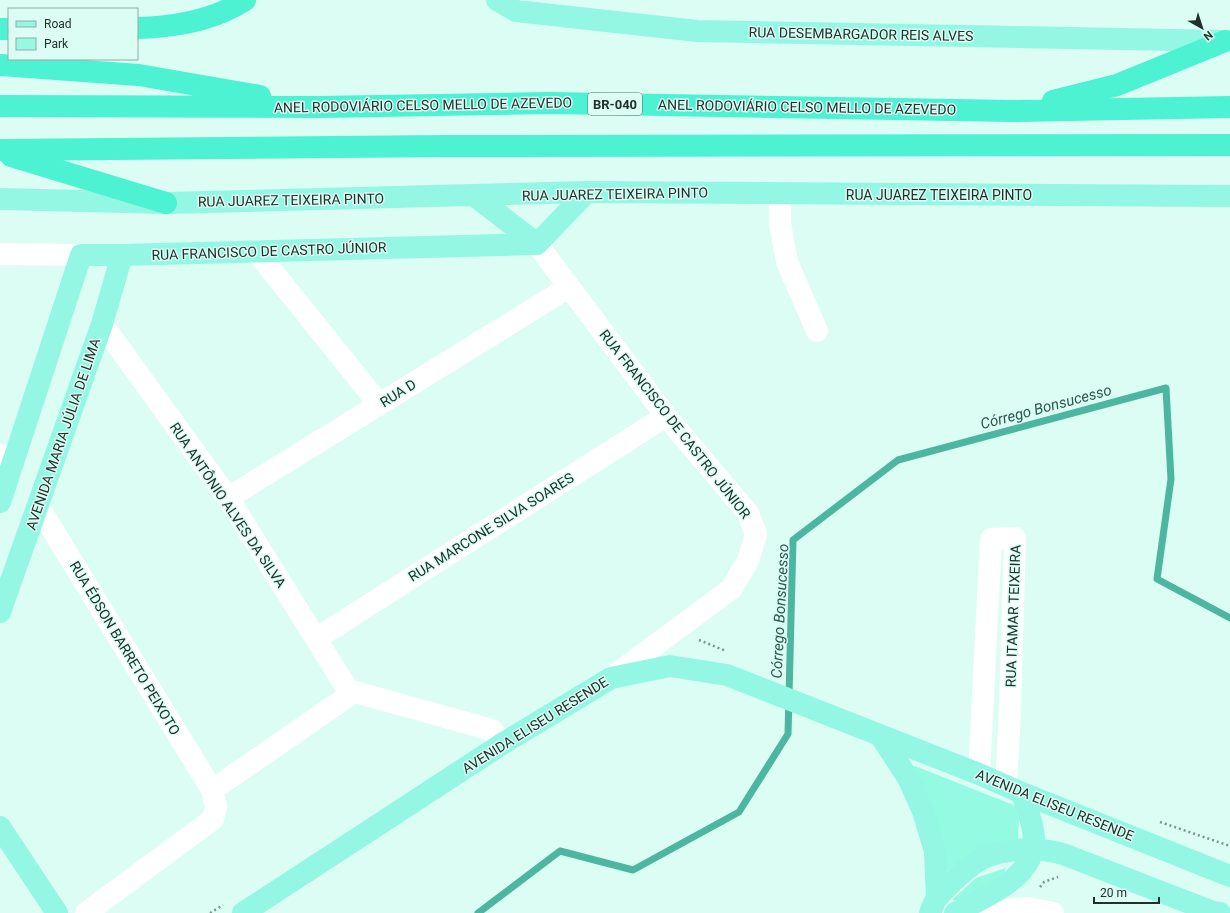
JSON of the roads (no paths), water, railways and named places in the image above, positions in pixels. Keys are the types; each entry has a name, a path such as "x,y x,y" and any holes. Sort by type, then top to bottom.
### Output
{"highway":[{"path":"138,28 164,27 194,21 224,11 245,0"},
{"path":"1013,111 1118,85 1227,41"},
{"path":"0,65 139,75 320,107"},
{"name":"ANEL RODOVIÁRIO CELSO MELLO DE AZEVEDO","path":"0,106 320,107 550,102 1013,111 1230,107"},
{"path":"0,150 438,146 1230,145"},
{"path":"0,153 166,203"}],"main road":[{"name":"RUA DESEMBARGADOR REIS ALVES","path":"496,0 516,11 697,30 1227,41"},
{"name":"RUA JUAREZ TEIXEIRA PINTO","path":"0,199 166,203 587,192 1230,196"},
{"path":"475,196 537,244 587,192"},
{"name":"RUA FRANCISCO DE CASTRO JÚNIOR","path":"81,255 537,244"},
{"path":"0,502 5,462 81,255"},
{"name":"AVENIDA MARIA JÚLIA DE LIMA","path":"0,612 102,324 122,255"},
{"name":"AVENIDA ELISEU RESENDE","path":"243,913 502,744 611,678 670,666 727,675 980,774 1014,790 1230,876"},
{"path":"880,735 908,778 923,811 935,851 933,905"},
{"name":"RUA ITAMAR TEIXEIRA","path":"1014,790 1032,827 1034,850"},
{"path":"0,827 54,907 68,913"},
{"path":"933,905 960,874 986,856 1022,849 1063,854 1220,913"},
{"path":"955,913 1011,881 1026,865 1034,850"}],"street":[{"path":"780,194 780,224 787,262 817,331"},
{"name":"RUA FRANCISCO DE CASTRO JÚNIOR","path":"537,244 666,416 748,513 756,534 748,561 731,589 611,678"},
{"path":"256,250 379,404"},
{"name":"RUA FRANCISCO DE CASTRO JÚNIOR","path":"0,254 81,255"},
{"name":"RUA D","path":"228,498 569,287"},
{"name":"RUA ANTÔNIO ALVES DA SILVA","path":"102,324 228,498 348,690"},
{"name":"RUA MARCONE SILVA SOARES","path":"316,638 666,416"},
{"name":"RUA ÉDSON BARRETO PEIXOTO","path":"38,506 212,790"},
{"name":"RUA ITAMAR TEIXEIRA","path":"980,774 990,539 1015,538 1010,709 1014,790"},
{"path":"86,913 212,819 216,807 212,790 347,697 348,690 492,730 502,744"},
{"path":"965,913 1029,908 1053,913"}],"waterway":[{"name":"Córrego Bonsucesso","path":"478,913 560,851 633,870 739,812 788,734 793,540 898,460 1166,388 1171,479 1157,579 1230,618"}]}
